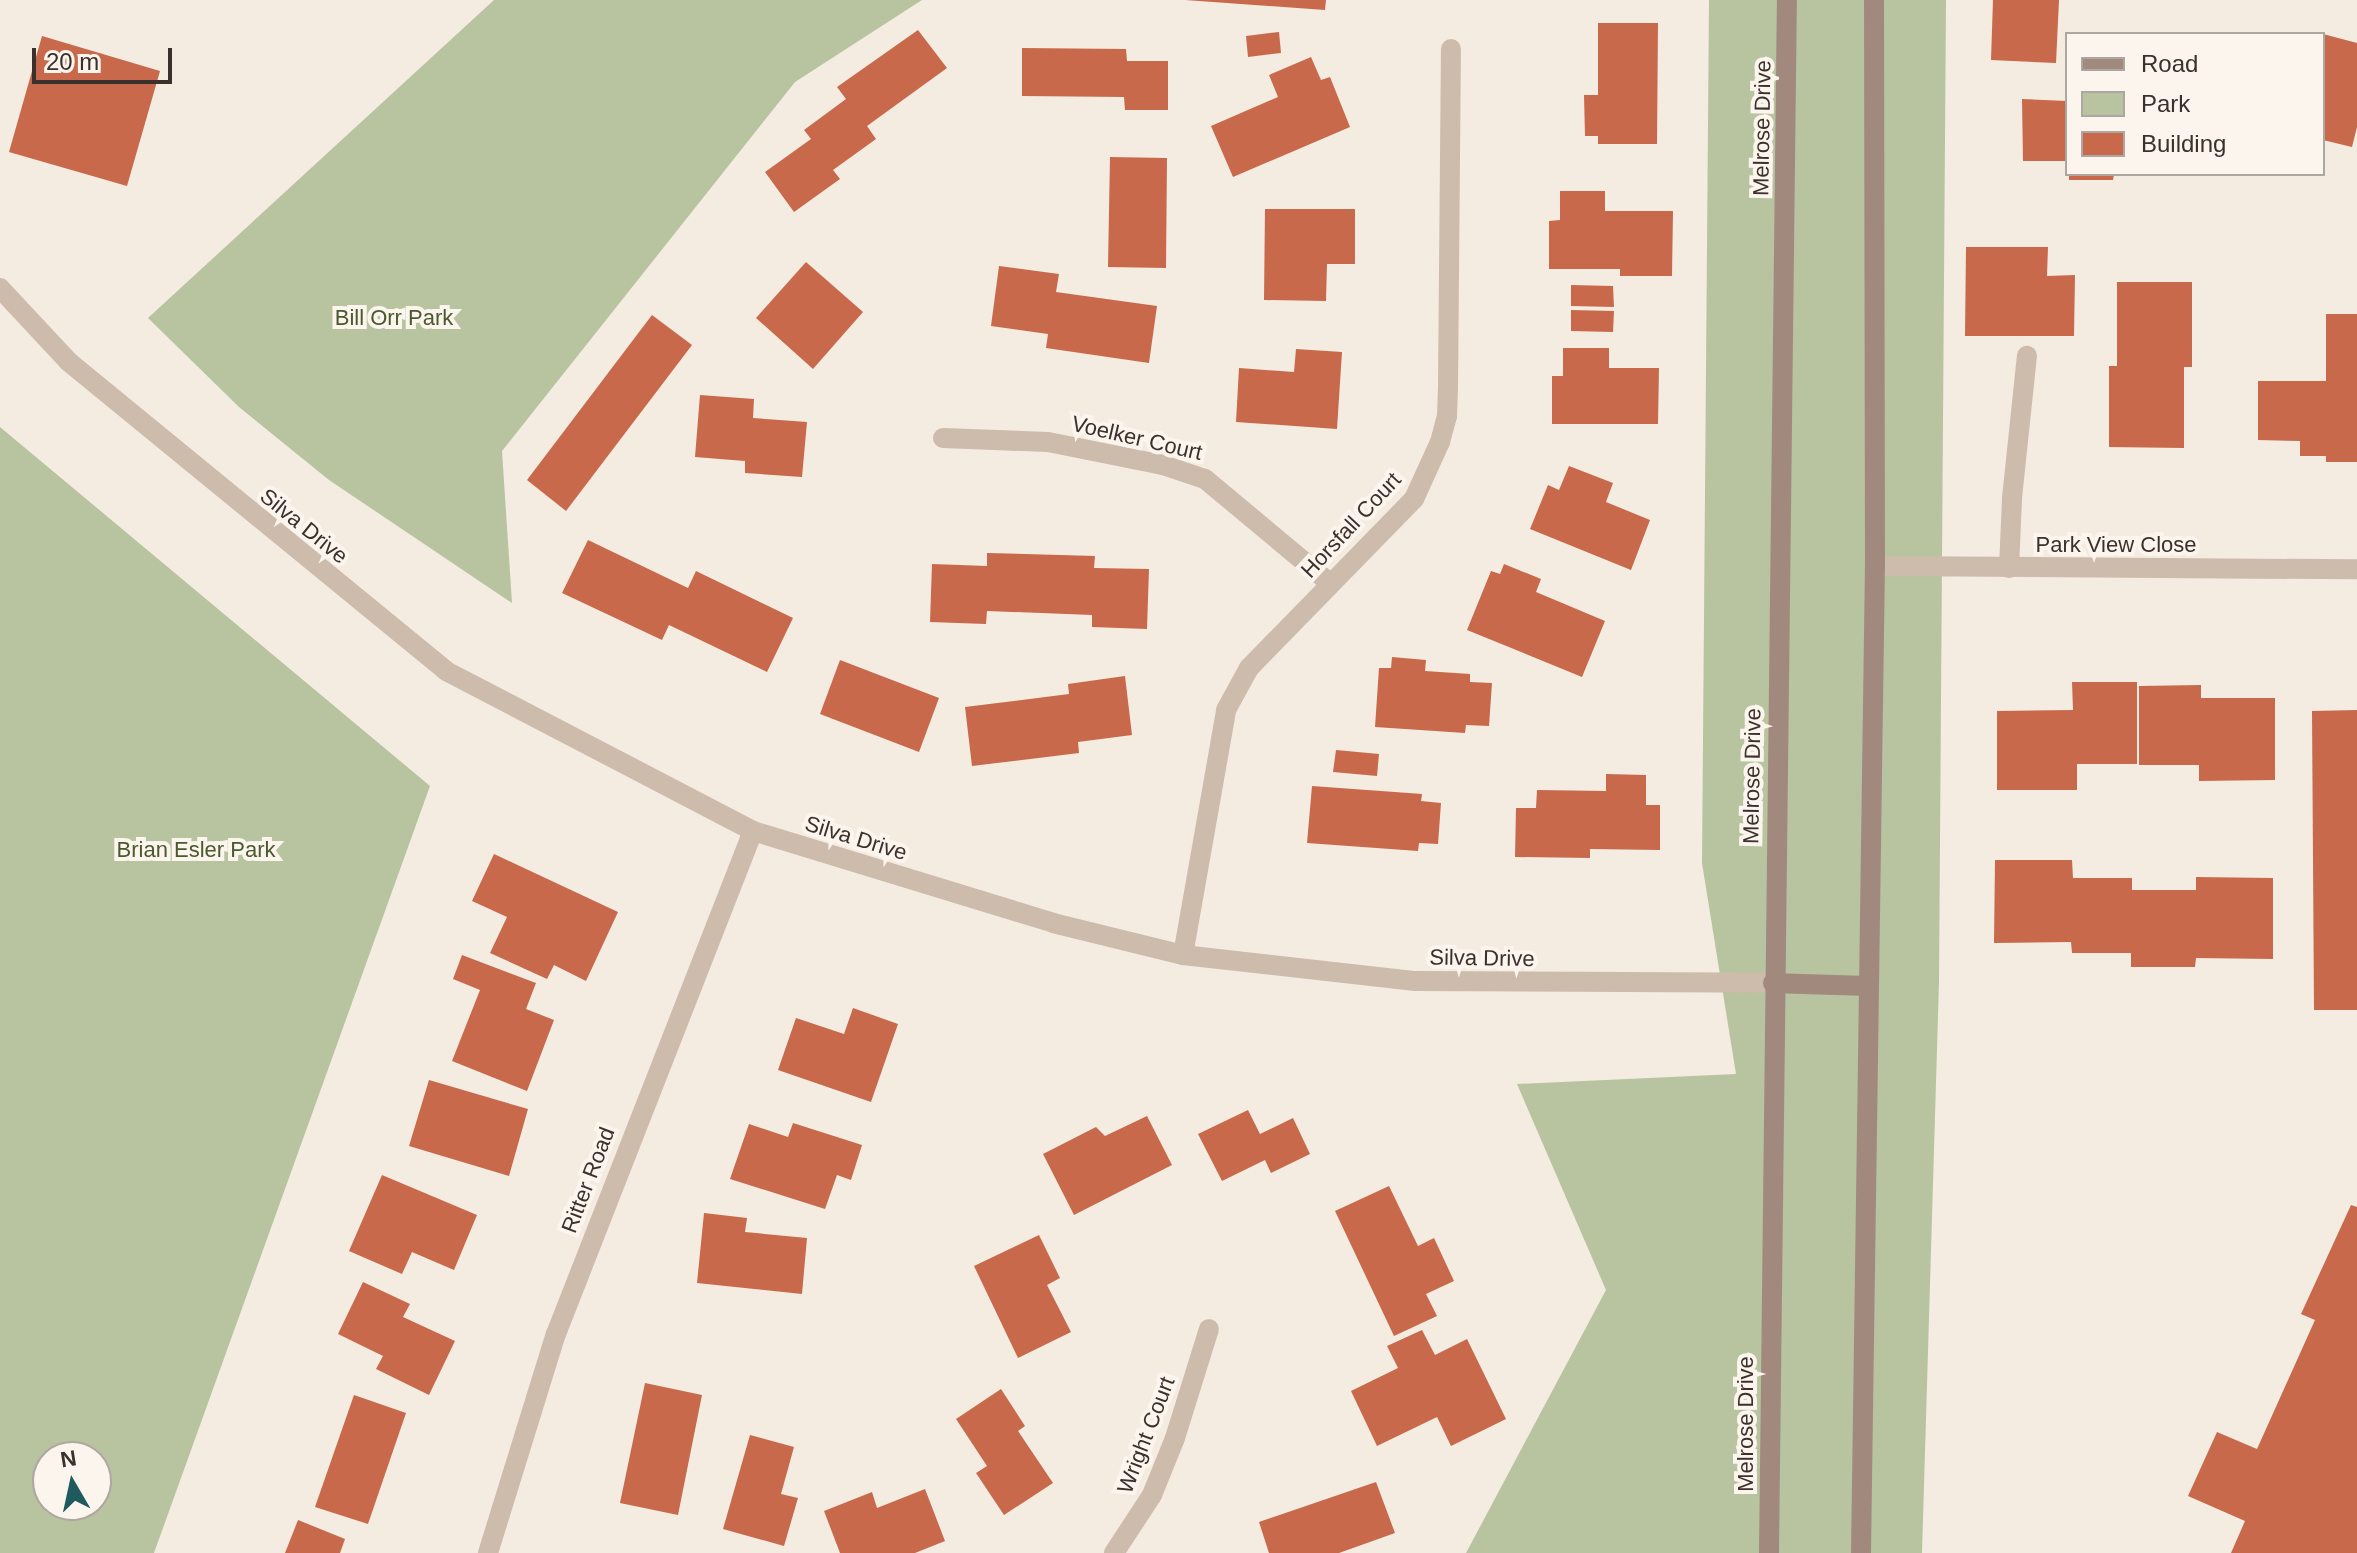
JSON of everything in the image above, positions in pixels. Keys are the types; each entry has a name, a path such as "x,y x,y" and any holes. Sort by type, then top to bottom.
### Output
{"main road":[{"name":"Melrose Drive","path":"1769,1553 1773,983 1787,0"},
{"path":"1861,1553 1875,566 1874,0"},
{"name":"Silva Drive","path":"1773,983 1868,986"}],"street":[{"name":"Horsfall Court","path":"1183,955 1226,710 1249,668 1414,499 1429,472 1447,416 1451,49"},
{"name":"Silva Drive","path":"0,288 69,362 446,671 753,831 1053,923 1183,955 1416,981 1773,983"},
{"path":"2009,568 2012,498 2027,356"},
{"name":"Voelker Court","path":"943,438 1048,442 1163,465 1205,479 1330,583"},
{"name":"Park View Close","path":"1875,566 2357,569"},
{"name":"Ritter Road","path":"488,1553 561,1319 753,831"},
{"name":"Wright Court","path":"1114,1553 1152,1495 1175,1438 1209,1329"}],"green space":[{"name":"Bill Orr Park","path":"494,0 922,0 795,82 502,451 512,603 329,480 239,407 148,318"},
{"path":"1709,0 1946,0 1939,982 1922,1553 1466,1553 1606,1290 1517,1084 1736,1074 1702,863"},
{"name":"Brian Esler Park","path":"0,427 430,786 154,1553 0,1553"}],"building":[{"path":"1185,0 1326,0 1325,10"},
{"path":"1993,0 2059,0 2056,63 1991,60"},
{"path":"1598,23 1658,23 1657,144 1598,144 1598,136 1585,136 1584,95 1598,95"},
{"path":"918,30 947,68 867,126 876,139 833,170 840,179 794,212 765,172 811,139 804,130 846,99 837,87"},
{"path":"1279,32 1281,53 1248,57 1246,36"},
{"path":"2325,35 2357,43 2357,127 2352,147 2325,140"},
{"path":"42,36 160,71 127,186 9,152"},
{"path":"1022,48 1126,49 1127,61 1168,61 1168,110 1125,110 1124,97 1022,96"},
{"path":"1311,57 1321,80 1330,77 1350,127 1233,177 1211,126 1278,97 1269,75"},
{"path":"2022,99 2065,101 2065,161 2023,161"},
{"path":"1110,157 1167,158 1166,268 1108,267"},
{"path":"2069,176 2114,176 2113,180 2069,180"},
{"path":"1560,191 1605,191 1605,211 1673,211 1672,276 1620,276 1620,269 1549,269 1549,221 1560,220"},
{"path":"1265,209 1355,209 1355,264 1327,264 1326,301 1264,300"},
{"path":"1966,247 2048,247 2047,276 2075,275 2074,336 1965,336"},
{"path":"806,262 863,312 813,369 756,318"},
{"path":"999,266 1059,274 1056,292 1157,306 1149,363 1046,348 1048,334 991,326"},
{"path":"2117,282 2192,282 2192,367 2184,367 2184,448 2109,447 2109,366 2117,366"},
{"path":"1571,285 1613,286 1614,307 1571,306"},
{"path":"1571,310 1614,311 1613,332 1571,331"},
{"path":"2326,314 2357,314 2357,462 2326,462 2326,456 2300,456 2300,441 2258,440 2258,381 2326,381"},
{"path":"652,315 692,345 566,511 527,480"},
{"path":"1563,348 1609,348 1609,368 1659,368 1658,424 1552,424 1552,376 1563,376"},
{"path":"1296,349 1342,352 1337,429 1236,422 1239,368 1294,372"},
{"path":"700,395 754,399 753,418 807,422 802,477 745,473 745,461 695,457"},
{"path":"1569,466 1613,483 1606,502 1650,520 1631,570 1530,529 1548,485 1559,490"},
{"path":"588,540 688,588 696,571 793,618 767,672 669,625 662,640 562,593"},
{"path":"987,553 1095,556 1094,568 1149,569 1147,629 1092,627 1092,615 987,611 986,624 930,622 932,564 987,566"},
{"path":"1504,564 1541,579 1536,592 1605,621 1582,677 1467,630 1491,571 1500,574"},
{"path":"1392,657 1426,660 1425,671 1470,674 1470,682 1492,683 1489,726 1466,725 1465,733 1375,727 1379,668 1391,668"},
{"path":"840,660 939,698 919,752 820,714"},
{"path":"1125,676 1132,735 1078,742 1079,753 972,766 965,707 1069,694 1068,684"},
{"path":"2072,682 2137,682 2137,764 2077,764 2077,790 1997,790 1997,711 2073,710"},
{"path":"2201,685 2201,698 2275,698 2275,780 2199,781 2199,765 2139,765 2139,686"},
{"path":"2357,710 2357,1010 2314,1010 2312,711"},
{"path":"1336,750 1379,754 1377,776 1333,772"},
{"path":"1606,774 1646,775 1646,805 1660,805 1660,850 1590,849 1590,858 1515,857 1516,808 1536,808 1537,790 1606,791"},
{"path":"1312,786 1422,794 1421,801 1441,803 1438,844 1419,843 1418,851 1307,843"},
{"path":"494,854 618,912 586,981 554,965 547,979 490,953 507,917 472,901"},
{"path":"1995,860 2072,860 2073,878 2132,878 2132,890 2196,890 2196,877 2273,878 2273,959 2196,958 2195,967 2131,967 2131,953 2072,953 2071,942 1994,943"},
{"path":"462,955 536,983 526,1009 554,1020 527,1091 452,1061 480,990 453,979"},
{"path":"853,1008 898,1024 871,1102 778,1070 796,1018 844,1034"},
{"path":"429,1080 528,1109 509,1176 409,1146"},
{"path":"1248,1110 1260,1134 1293,1118 1310,1154 1271,1173 1265,1160 1222,1181 1198,1134"},
{"path":"1147,1116 1172,1165 1074,1215 1043,1154 1096,1127 1105,1136"},
{"path":"793,1123 862,1145 851,1180 837,1175 825,1209 730,1179 749,1124 788,1137"},
{"path":"382,1175 477,1215 454,1270 412,1252 402,1274 349,1251"},
{"path":"1389,1186 1418,1246 1434,1238 1454,1281 1426,1294 1437,1316 1394,1336 1335,1211"},
{"path":"2351,1205 2357,1207 2357,1553 2231,1553 2245,1521 2188,1496 2217,1432 2257,1449 2315,1320 2301,1314"},
{"path":"704,1213 747,1218 745,1232 807,1238 802,1294 697,1283"},
{"path":"1039,1235 1060,1278 1047,1285 1071,1332 1018,1358 974,1266"},
{"path":"363,1282 410,1304 403,1317 455,1341 429,1395 376,1369 383,1356 338,1334"},
{"path":"1422,1330 1435,1355 1467,1339 1506,1419 1451,1446 1437,1417 1377,1446 1351,1391 1398,1368 1387,1346"},
{"path":"645,1383 702,1395 678,1515 620,1503"},
{"path":"1001,1389 1025,1426 1018,1431 1053,1483 1004,1515 976,1473 987,1466 956,1419"},
{"path":"354,1395 406,1413 368,1524 315,1507"},
{"path":"750,1435 794,1447 781,1494 798,1498 784,1546 723,1529"},
{"path":"1376,1482 1395,1533 1339,1553 1269,1553 1259,1522"},
{"path":"925,1489 945,1541 915,1553 840,1553 824,1511 872,1492 877,1508"},
{"path":"298,1520 345,1539 340,1553 285,1553"}]}
